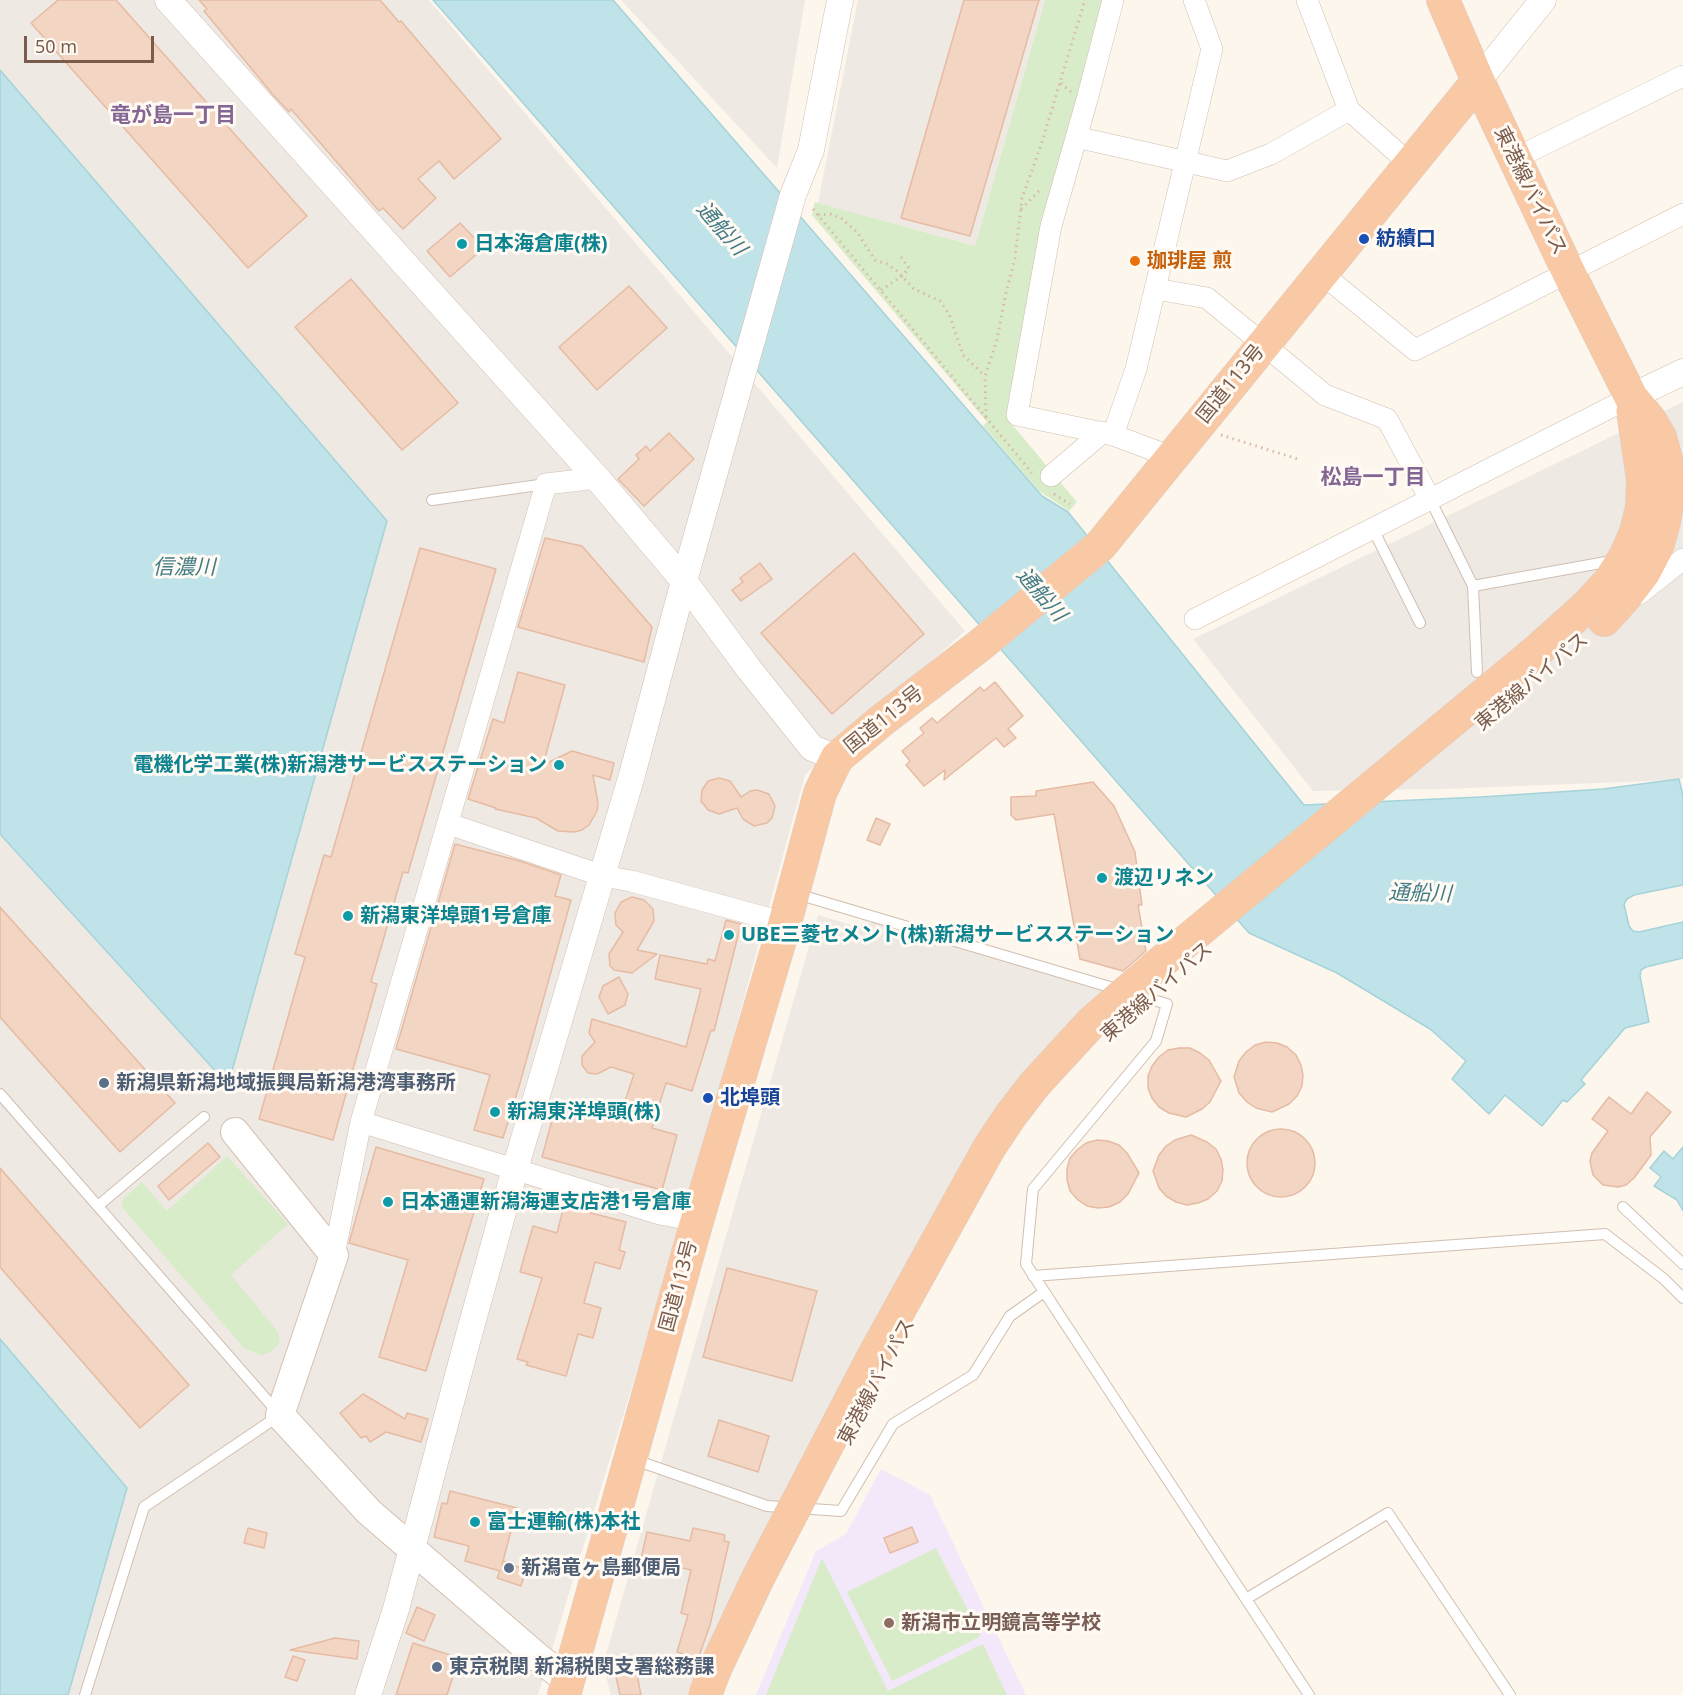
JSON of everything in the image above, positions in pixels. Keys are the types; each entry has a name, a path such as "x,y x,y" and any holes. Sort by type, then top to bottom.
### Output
{"highway":[{"path":"1443,0 1478,81"},
{"name":"東港線バイパス","path":"705,1695 758,1578 872,1359 989,1149 1035,1084 1092,1022 1166,958 1539,649 1625,597 1644,572 1657,547 1668,498 1666,459 1660,437 1650,420 1631,397 1478,81"},
{"name":"国道113号","path":"572,1690 697,1221 789,908 820,793 837,758 1100,546 1478,81"},
{"name":"東港線バイパス","path":"728,1695 771,1587 883,1367 1004,1153 1026,1120 1105,1036 1171,978 1424,772 1596,613"}],"main road":[{"path":"235,1132 334,1255 280,1415 369,1512 542,1660 572,1690"}],"street":[{"path":"168,0 597,478 684,581 749,669 812,748 837,758"},
{"path":"368,1695 396,1609 515,1169 603,876 736,402 803,202 840,0"},
{"path":"1113,0 1051,226 1017,415 1108,433 1172,458"},
{"path":"1046,482 1108,433 1136,369 1212,49 1194,0"},
{"path":"1307,0 1349,111 1410,164"},
{"path":"1478,81 1544,0"},
{"path":"1514,159 1683,76"},
{"path":"1076,137 1227,171 1271,154 1349,111"},
{"path":"1322,273 1415,350 1683,214"},
{"path":"1156,289 1208,298 1325,395 1387,419 1430,499"},
{"path":"1195,619 1683,372"},
{"path":"1631,397 1652,399 1683,463"},
{"path":"334,1255 360,1122 449,824 546,484 597,478"},
{"path":"1596,613 1683,559"},
{"path":"449,824 603,876 789,908"},
{"path":"360,1122 660,1214 697,1221"}],"lane":[{"path":"432,500 546,484"},
{"path":"1430,499 1473,586 1477,672"},
{"path":"1372,529 1420,623"},
{"path":"1473,586 1606,562"},
{"path":"789,908 1167,1004 1156,1041 1033,1189 1026,1264 1309,1695"},
{"path":"0,1094 280,1415 144,1507 86,1695"},
{"path":"99,1205 204,1116"},
{"path":"1623,1207 1683,1264"},
{"path":"1033,1276 1605,1234 1664,1279 1683,1298"},
{"path":"632,1459 767,1506 841,1511 893,1424 974,1375 1010,1316 1044,1292"},
{"path":"1246,1599 1388,1513 1510,1695"}],"path":[{"path":"986,417 985,376 997,340 1015,258 1022,198 1044,135 1085,0"},
{"path":"803,202 818,215 986,417 1046,482 1070,504"},
{"path":"818,215 830,214 841,218 857,232 875,260 887,264 914,289 940,302 949,314 963,355 985,376"},
{"path":"880,290 902,276 909,268 901,256"},
{"path":"1197,427 1300,460"}],"shaded area":[{"path":"0,0 429,0 965,631 805,775 688,1203 538,1695 68,1695 127,1488 0,1339 0,834 227,1085 387,521 0,70"},
{"path":"621,0 805,0 777,168"},
{"path":"858,0 1045,0 975,246 818,203"},
{"path":"1683,402 1683,778 1443,789 1313,791 1193,639"},
{"path":"818,915 855,926 874,922 1108,991 1056,1041 693,1695 611,1695 603,1665"},
{"name":"新潟市立明鏡高等学校","path":"881,1469 930,1495 1026,1695 756,1695 816,1551 846,1534"}],"green space":[{"path":"1045,0 1107,0 1011,423 1077,502 1069,511 1039,491 983,426 987,422 812,215 815,202 975,246"},
{"path":"227,1156 288,1224 231,1275 278,1332 280,1343 270,1352 262,1355 245,1349 121,1206 124,1198 142,1182 167,1211"},
{"path":"936,1548 981,1636 892,1681 847,1592"},
{"path":"822,1558 888,1691 983,1644 1007,1695 766,1695"}],"water":[{"name":"通船川","path":"433,0 613,0 1042,496 1068,512 1304,805 1603,789 1679,779 1683,796 1683,885 1634,895 1624,904 1629,926 1633,931 1639,932 1683,922 1683,958 1641,970 1640,976 1649,1022 1625,1028 1581,1080 1585,1084 1567,1102 1563,1100 1542,1126 1505,1095 1489,1114 1452,1079 1466,1061 1430,1029 1337,973 1249,933"},
{"name":"信濃川","path":"0,70 387,521 228,1085 0,834"},
{"path":"1683,1147 1683,1211 1677,1200 1654,1186 1661,1177 1650,1168 1664,1151 1673,1159"},
{"path":"0,1339 127,1488 68,1695 0,1695"}],"building":[{"path":"58,0 116,0 307,216 248,268 31,23"},
{"path":"199,0 380,0 399,22 401,21 501,139 454,179 439,161 418,179 436,198 403,229 383,208 379,211 291,109 289,112 274,96 204,11 207,9"},
{"path":"964,0 1039,0 970,236 901,218"},
{"name":"日本海倉庫(株)","path":"460,223 484,248 450,277 427,251"},
{"path":"351,279 458,403 402,450 295,327"},
{"path":"629,286 667,328 597,390 559,347"},
{"path":"669,433 694,459 644,506 618,479 639,459 636,455 646,446 650,451"},
{"path":"545,538 582,546 652,627 644,662 518,627"},
{"path":"420,548 496,569 408,873 403,872 371,982 377,984 333,1140 259,1119 305,957 295,954 324,855 331,857"},
{"path":"854,553 924,634 832,714 761,633"},
{"path":"760,563 772,579 741,601 732,590 743,582 740,578"},
{"path":"518,672 565,685 543,765 572,751 614,763 610,780 593,775 598,803 597,811 589,825 582,830 558,831 536,818 495,809 468,799 493,719 504,723"},
{"path":"995,682 1023,716 1008,729 1016,738 1004,747 996,738 944,780 945,770 924,786 906,765 910,761 902,751 924,733 920,728 932,718 937,723 980,687 984,691"},
{"path":"719,778 730,781 741,797 750,791 757,790 769,794 775,806 772,818 767,823 754,826 743,819 737,808 719,814 708,810 701,801 702,790 708,781"},
{"name":"渡辺リネン","path":"1093,782 1114,806 1135,852 1142,905 1138,905 1146,951 1123,971 1080,959 1054,814 1016,820 1011,815 1011,797 1036,796 1036,791"},
{"path":"876,818 890,824 880,845 867,840"},
{"path":"455,844 520,861 561,875 555,896 571,900 503,1138 474,1130 490,1075 396,1049"},
{"path":"632,897 644,900 653,909 654,921 637,950 657,954 632,973 614,970 610,966 609,954 623,932 616,925 615,913 621,902"},
{"path":"0,907 175,1103 120,1152 0,1017"},
{"path":"726,920 741,924 714,1031 711,1030 692,1091 666,1083 652,1128 677,1135 662,1190 542,1157 557,1102 619,1119 634,1074 611,1067 597,1074 588,1073 582,1065 582,1056 595,1042 589,1033 592,1019 686,1047 701,989 655,979 660,955 707,964 708,959 715,961"},
{"path":"619,977 628,994 625,1005 608,1014 599,997 603,986"},
{"path":"1266,1042 1287,1047 1296,1055 1303,1075 1302,1086 1297,1096 1289,1104 1272,1112 1256,1108 1247,1102 1239,1093 1234,1077 1239,1061 1246,1052 1255,1045"},
{"path":"1190,1048 1209,1060 1221,1081 1210,1102 1186,1117 1169,1113 1159,1107 1148,1088 1148,1076 1152,1066 1168,1050"},
{"path":"1647,1092 1671,1112 1650,1137 1651,1155 1626,1185 1618,1187 1603,1185 1593,1175 1590,1161 1592,1153 1608,1131 1592,1119 1609,1097 1631,1114"},
{"path":"1281,1129 1294,1132 1305,1139 1312,1150 1315,1163 1312,1176 1305,1187 1294,1194 1281,1197 1268,1194 1257,1187 1250,1176 1247,1163 1250,1150 1257,1139 1268,1132"},
{"path":"1191,1135 1216,1149 1223,1170 1222,1181 1217,1191 1208,1199 1187,1205 1166,1196 1159,1188 1153,1171 1159,1155 1166,1146 1175,1140"},
{"path":"1097,1140 1119,1145 1127,1153 1139,1173 1128,1194 1120,1202 1109,1207 1087,1206 1070,1191 1067,1180 1070,1158 1086,1143"},
{"path":"208,1143 220,1157 169,1200 158,1186"},
{"path":"376,1147 484,1179 426,1371 379,1357 408,1260 349,1243"},
{"path":"0,1168 189,1385 140,1428 0,1267"},
{"path":"564,1206 626,1222 619,1250 625,1252 620,1269 595,1262 584,1303 601,1308 593,1338 578,1334 566,1376 526,1365 528,1362 517,1359 542,1278 520,1272 533,1226 557,1233"},
{"path":"727,1268 817,1291 792,1381 703,1357"},
{"path":"363,1394 405,1419 407,1413 428,1419 421,1442 386,1432 370,1442 366,1436 361,1438 340,1413"},
{"path":"719,1420 769,1436 758,1472 708,1456"},
{"name":"富士運輸(株)本社","path":"450,1491 517,1508 503,1561 526,1570 521,1586 497,1578 500,1571 465,1561 469,1546 434,1537 442,1503 447,1504"},
{"path":"912,1527 918,1542 890,1553 884,1538"},
{"path":"248,1528 267,1533 264,1548 244,1543"},
{"path":"693,1528 725,1535 724,1541 729,1542 710,1625 698,1659 677,1652 688,1615 681,1613 691,1570 641,1559 647,1532 690,1541"},
{"path":"417,1607 435,1615 424,1641 406,1633"},
{"path":"335,1638 359,1641 357,1659 290,1650"},
{"path":"413,1643 459,1658 447,1695 396,1695"},
{"path":"293,1656 305,1660 297,1681 285,1677"},
{"path":"635,1664 641,1695 620,1695 614,1668"}],"place":[{"name":"紡績口","path":"1364,239"},
{"name":"日本海倉庫(株)","path":"462,244"},
{"name":"珈琲屋 煎","path":"1135,261"},
{"name":"電機化学工業(株)新潟港サービスステーション","path":"559,765"},
{"name":"渡辺リネン","path":"1102,878"},
{"name":"新潟東洋埠頭1号倉庫","path":"348,916"},
{"name":"UBE三菱セメント(株)新潟サービスステーション","path":"729,935"},
{"name":"新潟県新潟地域振興局新潟港湾事務所","path":"104,1083"},
{"name":"北埠頭","path":"708,1098"},
{"name":"新潟東洋埠頭(株)","path":"495,1112"},
{"name":"日本通運新潟海運支店港1号倉庫","path":"388,1202"},
{"name":"富士運輸(株)本社","path":"475,1522"},
{"name":"新潟竜ヶ島郵便局","path":"509,1568"},
{"name":"新潟市立明鏡高等学校","path":"889,1623"},
{"name":"東京税関 新潟税関支署総務課","path":"437,1667"}],"district":[{"name":"竜が島一丁目","path":"173,116"},
{"name":"松島一丁目","path":"1373,478"}]}
